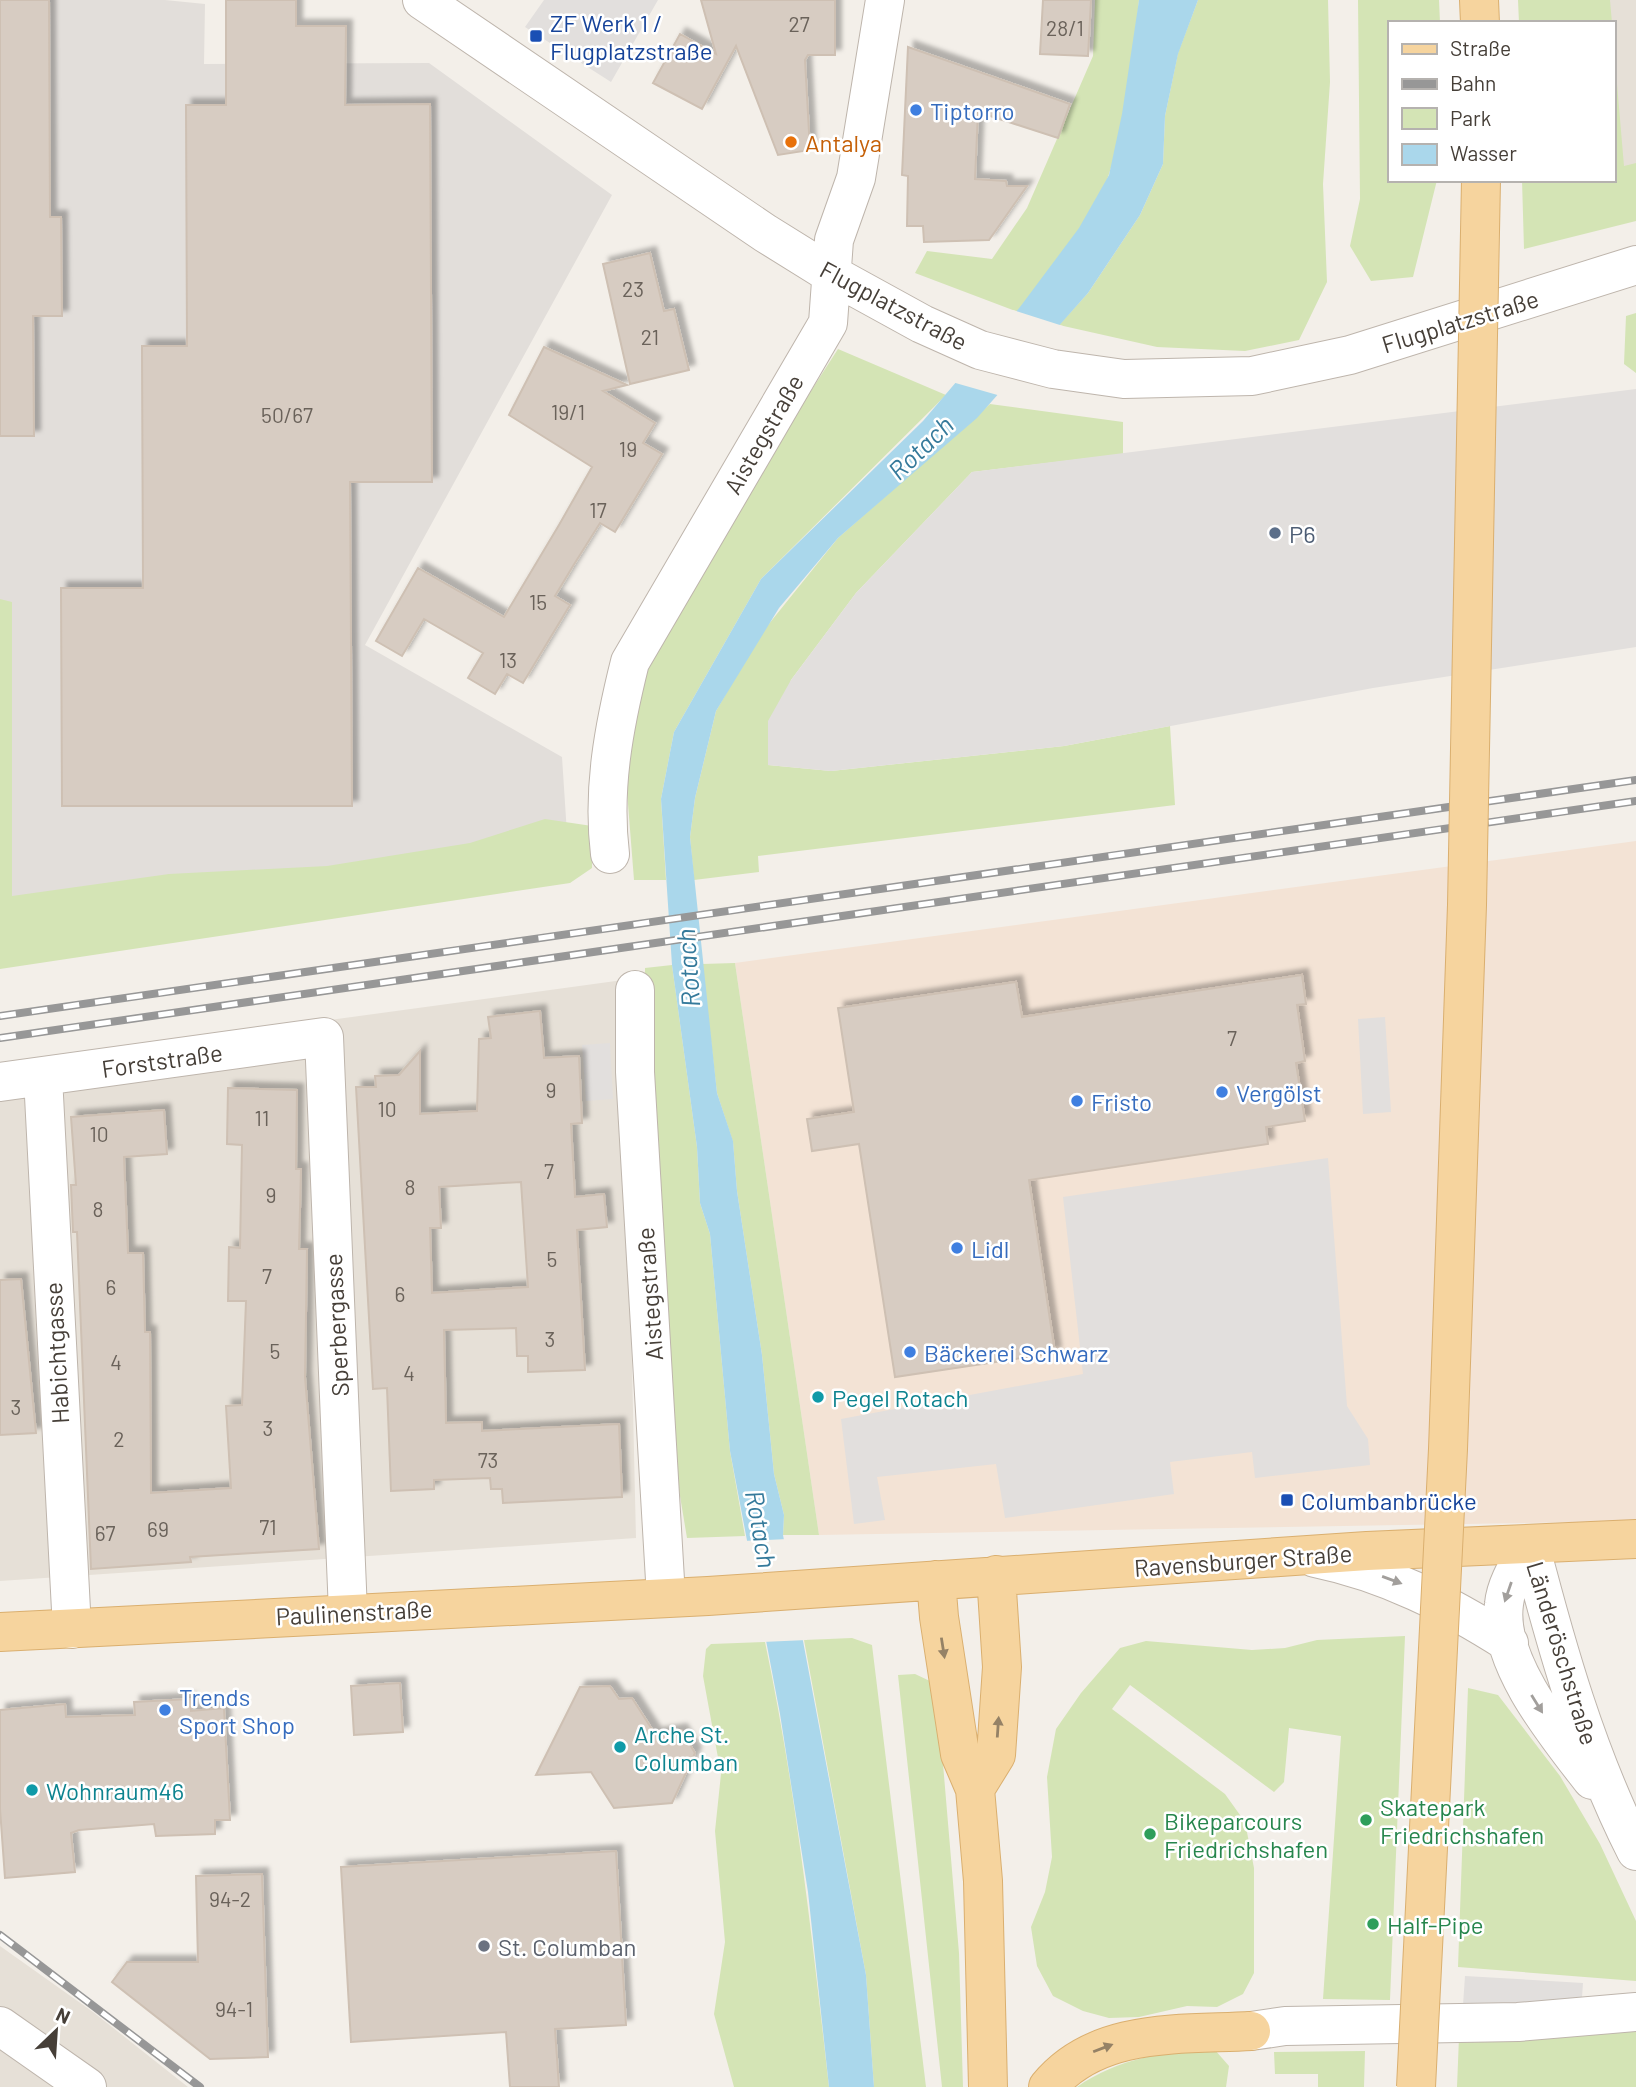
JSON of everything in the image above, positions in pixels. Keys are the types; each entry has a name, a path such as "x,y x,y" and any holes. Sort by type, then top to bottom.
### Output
{"main road":[{"path":"1479,0 1480,21"},
{"path":"1416,2087 1448,1449 1467,905 1481,182"},
{"name":"Ravensburger Straße","path":"708,1596 1303,1555 1636,1539"},
{"path":"975,1789 996,1755 1002,1667 996,1575"},
{"path":"936,1580 960,1754 975,1789 983,1881 988,2087"},
{"name":"Paulinenstraße","path":"0,1632 348,1612 708,1596"},
{"path":"1048,2087 1085,2055 1131,2038 1251,2031"}],"street":[{"name":"Flugplatzstraße","path":"422,0 765,233 831,274 922,324 980,350 1053,369 1124,379 1252,376 1350,355 1636,265"},
{"name":"Aistegstraße","path":"610,854 606,817 614,724 630,662 828,323 834,240 856,178 885,0"},
{"name":"Aistegstraße","path":"635,990 635,1072 666,1597"},
{"name":"Forststraße","path":"0,1082 324,1037"},
{"name":"Sperbergasse","path":"324,1037 348,1612"},
{"name":"Habichtgasse","path":"43,1077 72,1629"},
{"name":"Länderöschstraße","path":"1530,1545 1510,1584 1504,1604 1504,1625 1513,1665 1542,1713 1611,1803"},
{"name":"Länderöschstraße","path":"1530,1545 1564,1669 1611,1803 1636,1851"},
{"path":"1303,1555 1354,1566 1409,1586 1461,1613 1509,1643"},
{"path":"1251,2031 1285,2026 1518,2022 1636,2012"},
{"path":"0,2025 50,2074 87,2087"}],"shaded area":[{"path":"0,0 165,0 205,4 204,64 429,63 612,195 365,645 562,757 568,849 0,924"},
{"path":"544,0 658,0 611,82 525,27"},
{"path":"1590,0 1636,0 1636,169 1615,176 1615,21 1592,21"},
{"name":"P6","path":"1636,389 1636,647 1373,688 1064,746 831,771 768,765 768,721 791,680 856,593 972,472"},
{"path":"1636,841 1636,1521 819,1535 735,963"},
{"path":"623,980 636,1538 0,1581 0,1065"},
{"path":"1385,1017 1391,1112 1363,1114 1358,1019"},
{"path":"610,1043 613,1099 586,1101 582,1045"},
{"path":"1328,1158 1347,1406 1368,1439 1370,1465 1255,1478 1252,1452 1170,1462 1174,1494 1005,1518 996,1464 877,1477 885,1520 854,1524 841,1419 1083,1374 1063,1197"},
{"path":"0,1946 93,2012 188,2087 0,2087"},
{"path":"1465,1976 1583,1983 1581,2012 1463,2005"}],"green space":[{"path":"1095,0 1139,0 1121,132 1109,174 1093,208 1018,312 915,273 927,251 992,259 1027,208 1093,56"},
{"path":"1198,0 1328,0 1330,82 1323,184 1327,282 1299,340 1245,351 1157,347 1059,325 1088,293 1140,215 1163,164 1165,116 1178,53"},
{"path":"1358,0 1439,0 1440,21 1388,21 1388,182 1437,182 1413,277 1371,281 1350,246 1360,199"},
{"path":"1518,0 1610,0 1612,21 1519,21"},
{"path":"1615,60 1624,166 1636,163 1636,221 1524,249 1522,182 1615,182"},
{"path":"1636,313 1636,373 1624,364 1626,316"},
{"path":"838,349 946,395 761,579 674,732 661,799 666,880 634,880 622,728 652,644 714,541"},
{"path":"990,404 1123,422 1123,454 972,472 856,593 791,680 768,765 831,771 1064,746 1170,726 1175,805 758,856 759,872 694,880 690,837 695,798 716,711 760,635 838,538"},
{"path":"0,599 12,602 12,896 169,874 327,866 470,843 545,819 592,826 592,868 570,883 0,969"},
{"path":"735,963 819,1535 783,1535 784,1515 774,1474 762,1355 737,1191 733,1142 717,1093 702,964"},
{"path":"672,965 697,1147 700,1203 710,1234 730,1451 745,1536 687,1538 677,1478 644,1056 645,968"},
{"name":"Bikeparcours Friedrichshafen","path":"1405,1636 1390,2000 1323,1999 1341,1736 1289,1728 1284,1782 1274,1792 1130,1685 1112,1709 1225,1794 1245,1822 1254,1868 1254,1973 1243,1994 1217,2007 1187,2006 1139,2017 1109,2018 1083,2011 1053,1996 1037,1966 1031,1927 1045,1892 1052,1857 1047,1777 1056,1729 1081,1693 1120,1648 1146,1641 1252,1650 1285,1648 1317,1640"},
{"path":"852,1638 872,1645 926,2087 874,2087 866,1975 804,1640"},
{"path":"765,1642 794,1808 829,2087 734,2087 714,2014 725,1942 715,1831 721,1774 703,1676 706,1649 711,1644"},
{"path":"915,1674 932,1682 937,1693 959,1953 963,2087 942,2087 898,1675"},
{"path":"1468,1688 1498,1695 1560,1776 1600,1844 1636,1921 1636,1981 1458,1967"},
{"path":"1636,2025 1636,2087 1457,2087 1459,2037"},
{"path":"1215,2050 1229,2066 1226,2087 1077,2087 1109,2069 1143,2058"},
{"path":"1365,2051 1364,2087 1318,2087 1318,2074 1275,2074 1274,2052"}],"water":[{"name":"Rotach","path":"1139,0 1198,0 1178,54 1165,116 1163,164 1140,215 1088,293 977,418 838,538 779,608 716,711 695,798 690,837 717,1093 733,1141 737,1191 762,1355 774,1474 784,1515 783,1535 866,1975 874,2087 829,2087 808,1892 780,1714 730,1451 710,1234 700,1203 697,1147 672,965 661,799 674,732 761,579 923,421 1020,307 1079,228 1109,175 1122,114"}],"pier":[{"path":"1013,310 1063,326 1001,396 952,382"},
{"path":"788,1539 807,1640 762,1642 743,1541"}],"building":[{"path":"0,0 49,0 50,217 61,217 62,316 33,316 34,436 0,436"},
{"path":"226,0 296,0 296,26 346,26 345,105 430,104 432,482 350,482 352,806 62,806 61,588 143,588 142,346 187,346 186,105 226,105"},
{"path":"701,0 835,0 835,55 808,55 805,60 810,150 778,155 736,46 702,109 653,83 680,34 716,54"},
{"path":"1043,0 1091,0 1088,56 1040,54"},
{"path":"908,47 1070,104 1058,138 978,112 975,179 1006,181 1007,186 1027,186 989,240 924,242 923,226 907,226 908,176 902,175"},
{"path":"650,253 664,311 674,309 689,370 630,384 603,264"},
{"path":"544,347 627,385 603,391 655,423 643,443 662,454 615,532 600,523 573,566 555,596 570,605 523,683 507,674 495,694 468,678 483,653 424,619 402,656 376,641 418,568 504,617 559,525 592,467 509,415"},
{"path":"1302,975 1306,1004 1297,1005 1305,1061 1296,1063 1305,1121 1266,1127 1268,1144 1029,1180 1055,1353 895,1377 859,1144 812,1151 807,1119 854,1112 838,1008 1016,982 1022,1017"},
{"path":"540,1011 544,1058 579,1056 582,1123 571,1124 575,1197 604,1194 607,1227 577,1230 585,1370 528,1372 528,1356 517,1356 516,1328 444,1330 446,1423 482,1422 482,1431 619,1424 622,1497 503,1503 502,1489 491,1489 490,1478 434,1480 434,1489 391,1491 387,1388 373,1389 356,1087 376,1087 375,1076 399,1075 420,1051 420,1114 477,1111 479,1039 491,1038 488,1017","holes":["521,1182 528,1287 432,1293 430,1228 441,1228 439,1187"]},
{"path":"228,1088 297,1090 296,1169 301,1169 299,1249 307,1249 305,1377 319,1549 190,1557 191,1562 91,1569 77,1232 73,1232 71,1185 76,1185 71,1117 164,1110 167,1154 124,1157 128,1253 143,1253 145,1332 150,1332 151,1493 231,1488 226,1406 242,1405 246,1301 228,1301 229,1247 240,1248 242,1145 227,1144"},
{"path":"21,1279 36,1433 0,1435 0,1280"},
{"path":"400,1683 403,1732 354,1735 351,1686"},
{"name":"Arche St. Columban","path":"610,1686 619,1699 632,1698 655,1734 681,1730 695,1753 672,1803 614,1808 591,1772 536,1775 580,1687"},
{"path":"190,1699 191,1711 224,1708 230,1820 215,1820 215,1834 156,1836 154,1824 79,1830 71,1833 75,1872 5,1878 0,1809 0,1710 65,1704 66,1717 135,1715 134,1702"},
{"name":"St. Columban","path":"616,1851 626,2025 555,2029 559,2087 510,2087 506,2032 351,2042 341,1867"},
{"path":"262,1874 268,2057 210,2059 112,1982 127,1962 198,1962 196,1876"}],"railway":[{"path":"0,1016 1636,780"},
{"path":"0,1038 1636,801"},
{"path":"0,1935 200,2087"}],"place":[{"name":"ZF Werk 1 / Flugplatzstraße","path":"536,36"},
{"name":"Tiptorro","path":"916,110"},
{"name":"Antalya","path":"791,142"},
{"name":"P6","path":"1275,533"},
{"name":"Vergölst","path":"1222,1092"},
{"name":"Fristo","path":"1077,1101"},
{"name":"Lidl","path":"957,1248"},
{"name":"Bäckerei Schwarz","path":"910,1352"},
{"name":"Pegel Rotach","path":"818,1397"},
{"name":"Columbanbrücke","path":"1287,1500"},
{"name":"Trends Sport Shop","path":"165,1710"},
{"name":"Arche St. Columban","path":"620,1747"},
{"name":"Wohnraum46","path":"32,1790"},
{"name":"Skatepark Friedrichshafen","path":"1366,1820"},
{"name":"Bikeparcours Friedrichshafen","path":"1150,1834"},
{"name":"Half-Pipe","path":"1373,1924"},
{"name":"St. Columban","path":"484,1946"}]}
